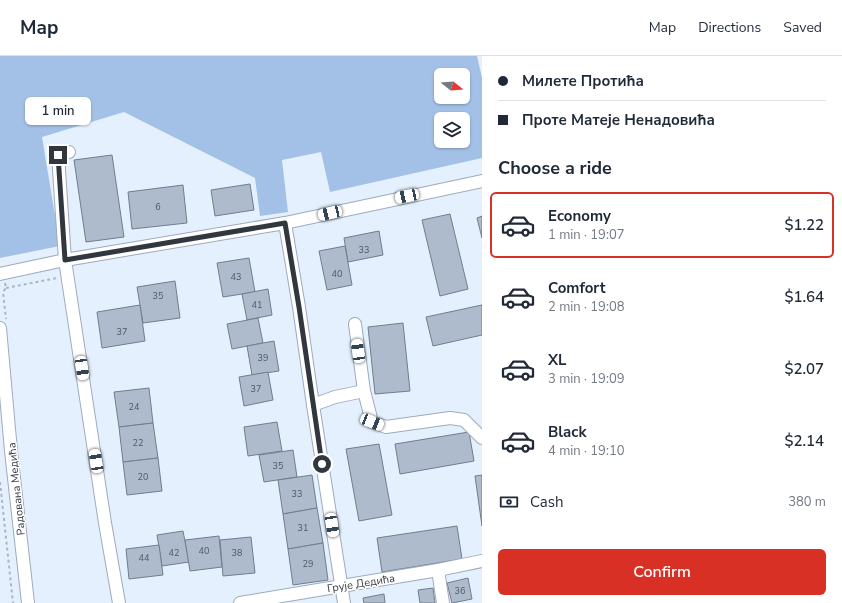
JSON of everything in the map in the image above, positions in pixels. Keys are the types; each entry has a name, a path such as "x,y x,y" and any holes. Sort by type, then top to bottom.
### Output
{"street":[{"path":"70,152 58,155 65,260 105,523 119,603"},
{"path":"0,274 65,260 285,223 482,181"},
{"path":"285,223 299,307 312,405 344,603"},
{"path":"355,324 364,391 372,422 386,427 450,418 464,420 482,438"},
{"name":"Радована Медића","path":"0,328 11,451 28,603"},
{"path":"312,405 335,397 364,391"},
{"name":"Грује Дедића","path":"240,603 438,570 482,561"},
{"path":"438,570 443,603"}],"path":[{"path":"0,482 13,603"}],"shaded area":[{"path":"0,56 477,56 482,78 482,158 330,192 321,152 282,160 288,212 260,216 255,178 124,112 42,137 60,246 0,258"}],"building":[{"path":"112,155 124,237 86,242 74,160"},
{"path":"250,184 254,210 215,216 211,190"},
{"path":"183,185 187,223 132,229 128,192"},
{"path":"450,214 468,289 440,296 422,220"},
{"path":"482,216 482,238 477,218"},
{"path":"379,231 383,255 348,262 344,238"},
{"path":"345,246 352,285 327,290 319,251"},
{"path":"249,258 255,292 223,297 217,263"},
{"path":"175,281 180,318 143,323 137,287"},
{"path":"268,289 272,315 247,320 242,294"},
{"path":"140,305 145,341 102,348 97,312"},
{"path":"482,305 482,335 433,346 426,317"},
{"path":"258,318 263,343 232,349 227,324"},
{"path":"403,323 410,391 375,394 368,327"},
{"path":"274,341 279,371 252,375 247,346"},
{"path":"268,372 273,400 244,406 239,377"},
{"path":"149,388 153,423 119,427 114,392"},
{"path":"277,422 282,451 248,456 244,427"},
{"path":"153,423 158,458 123,462 119,427"},
{"path":"469,432 474,461 400,474 395,444"},
{"path":"379,444 392,515 359,521 346,449"},
{"path":"293,450 297,477 264,482 259,455"},
{"path":"158,458 162,491 127,495 123,462"},
{"path":"312,475 317,508 283,514 278,480"},
{"path":"482,475 482,526 475,476"},
{"path":"317,508 323,543 288,549 283,514"},
{"path":"457,526 462,559 382,572 377,538"},
{"path":"183,531 189,562 162,566 157,535"},
{"path":"219,536 222,567 190,571 185,540"},
{"path":"251,537 255,573 223,576 220,540"},
{"path":"323,543 328,580 293,585 288,549"},
{"path":"159,545 163,575 129,579 126,549"},
{"path":"468,578 472,599 452,603 447,583"},
{"path":"433,588 435,603 420,603 418,590"},
{"path":"384,594 385,603 364,603 363,598"}],"route":[{"path":"58,155 65,260 285,223 322,464"}]}
